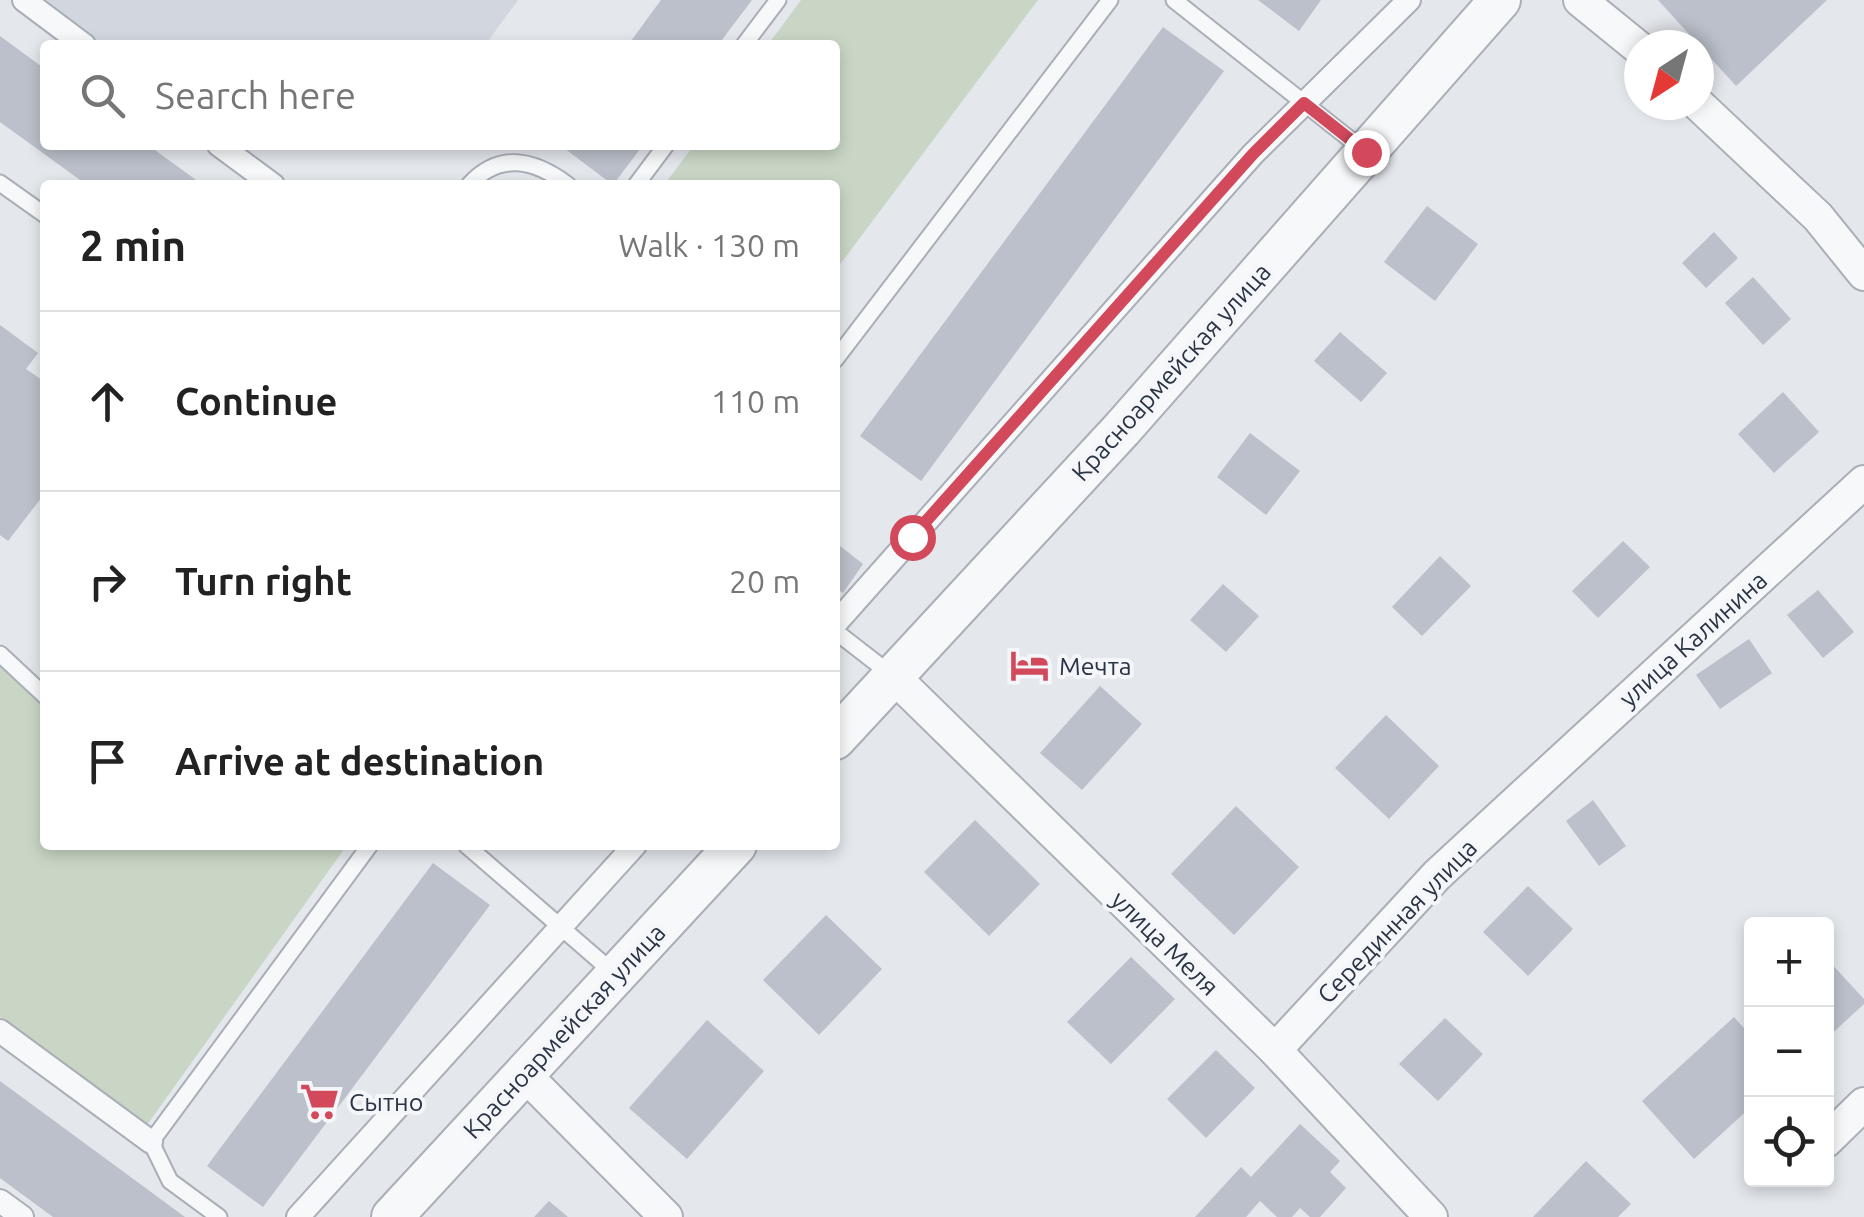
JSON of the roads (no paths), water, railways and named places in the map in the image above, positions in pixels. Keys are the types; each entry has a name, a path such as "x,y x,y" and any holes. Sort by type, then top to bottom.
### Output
{"street":[{"path":"24,0 77,40"},
{"path":"840,621 1253,154 1408,0"},
{"name":"Красноармейская улица","path":"840,733 1122,429 1500,0"},
{"path":"1580,0 1624,36"},
{"path":"1714,119 1818,217 1864,274"},
{"path":"226,150 266,180"},
{"name":"улица Калинина","path":"1522,795 1864,482"},
{"name":"улица Меля","path":"892,676 1275,1050 1431,1217"},
{"name":"Серединная улица","path":"1275,1050 1437,875 1522,795"},
{"path":"298,1217 630,850"},
{"name":"Красноармейская улица","path":"392,1217 731,850"},
{"path":"0,1030 151,1142"},
{"path":"524,1074 666,1217"},
{"path":"1834,1132 1864,1104"},
{"path":"0,1201 22,1217"}],"lane":[{"path":"748,40 778,0"},
{"path":"840,353 1110,0"},
{"path":"1174,0 1366,152"},
{"path":"640,180 662,150"},
{"path":"476,180 500,163 540,164 561,180"},
{"path":"0,182 40,211"},
{"path":"840,631 892,676"},
{"path":"0,654 40,691"},
{"path":"219,1217 170,1181 151,1142 366,850"},
{"path":"472,850 616,975"}],"place":[{"name":"Мечта","path":"1029,666"},
{"name":"Сытно","path":"319,1102"}]}
